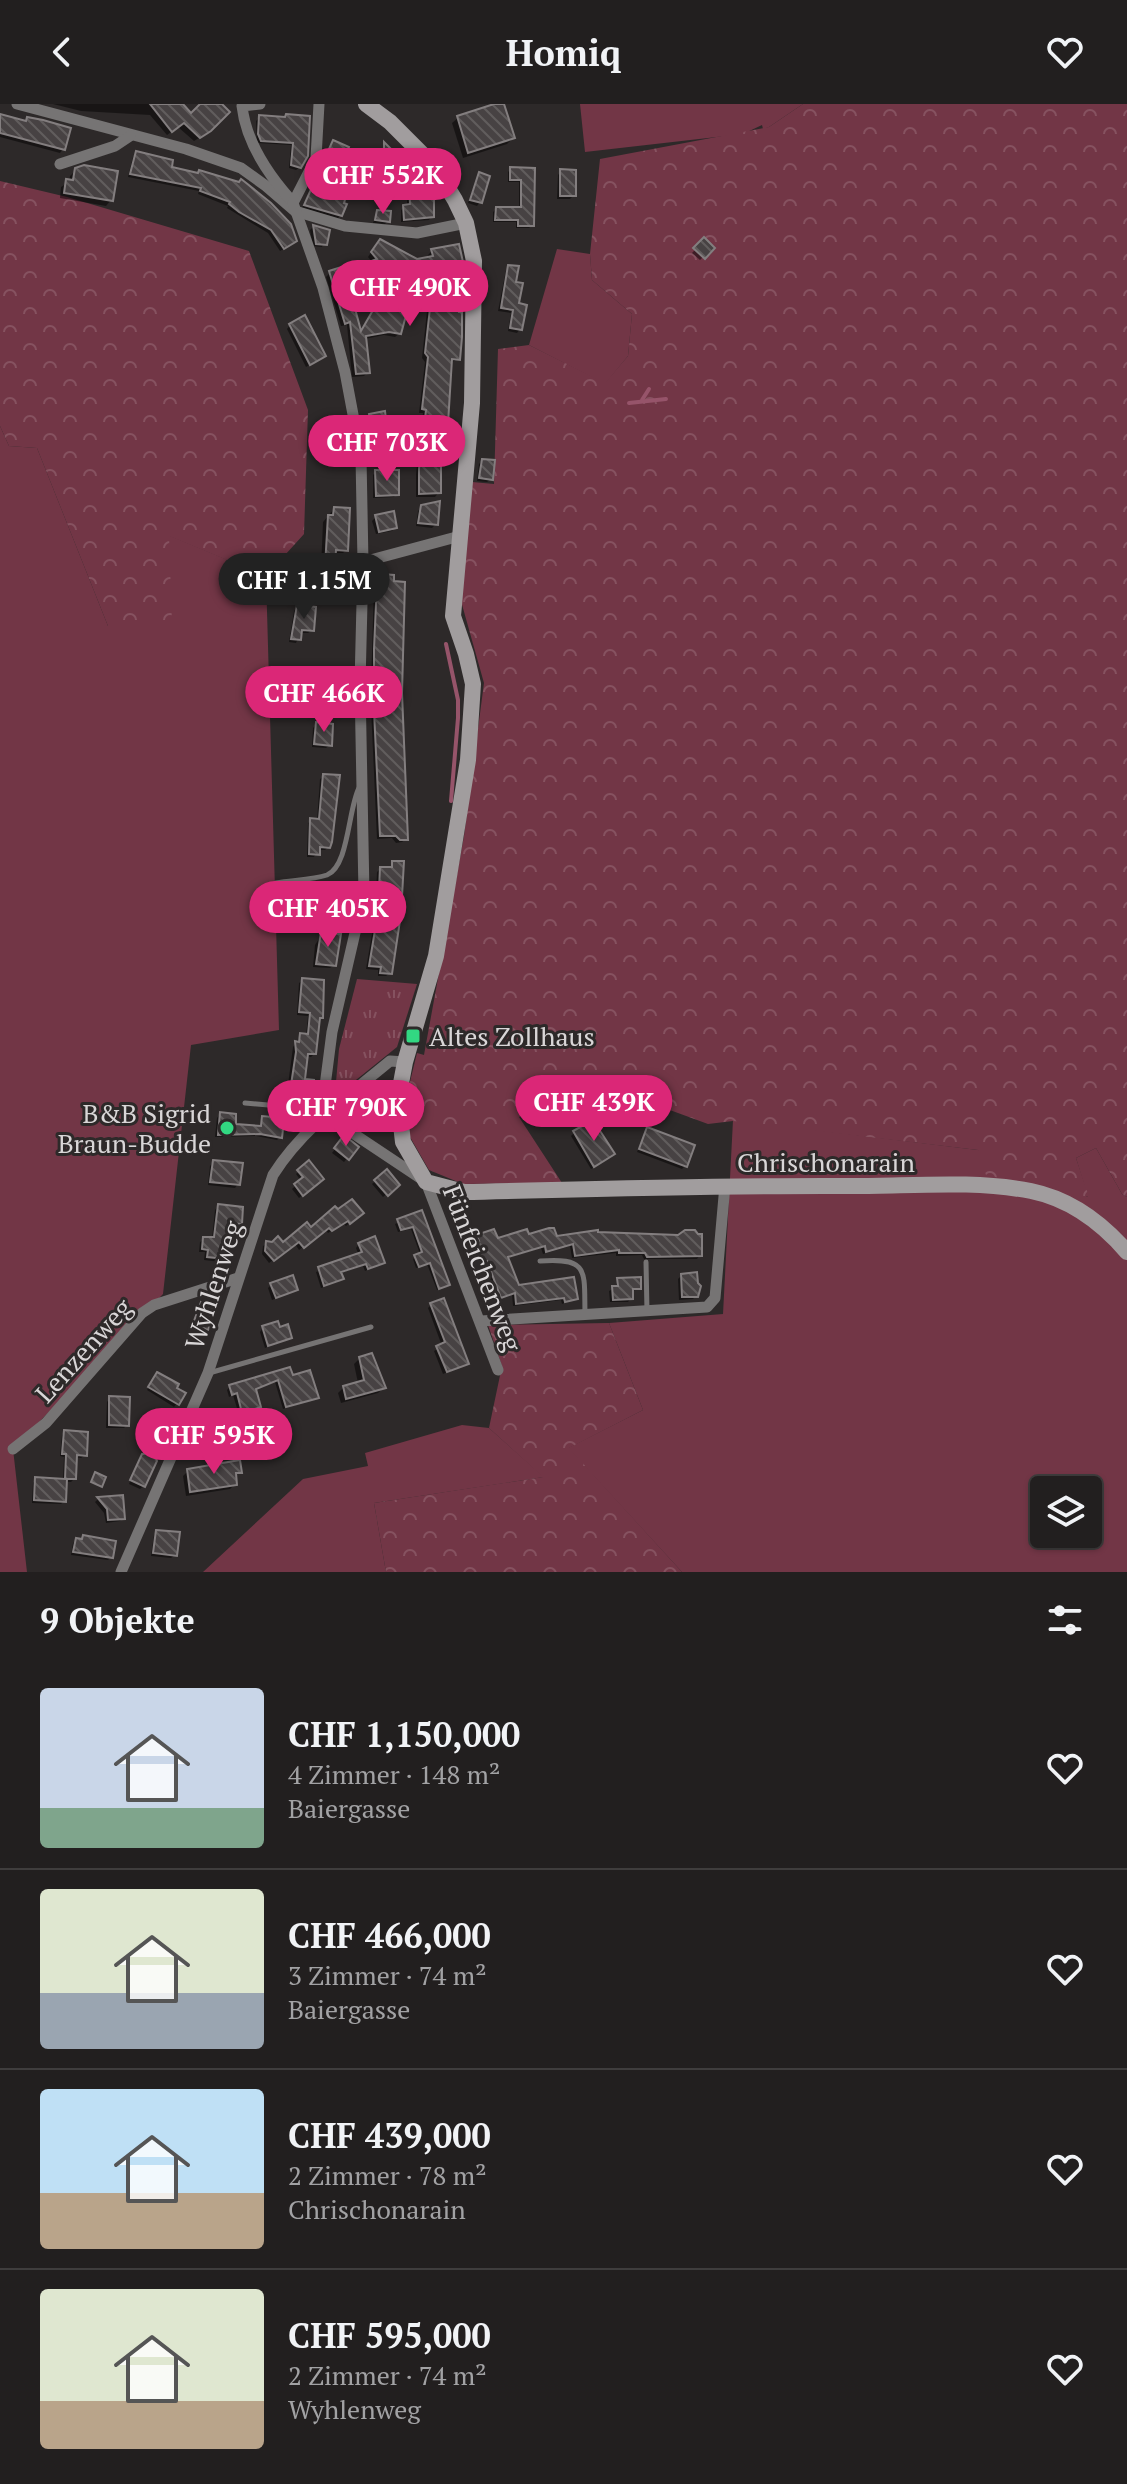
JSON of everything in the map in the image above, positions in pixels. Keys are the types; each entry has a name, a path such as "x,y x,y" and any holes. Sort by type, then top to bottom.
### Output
{"street":[{"path":"17,104 186,149 241,168 294,207 345,226 417,233 466,223"},
{"path":"260,104 242,106 244,120 260,161 294,207 323,288 348,386 361,457 363,562 360,684 364,894 332,1032 325,1086 329,1112 354,1134 426,1182"},
{"path":"294,207 316,158 319,104"},
{"path":"366,104 390,122 435,167 466,223 474,261 472,403 453,616 473,684 468,760 436,956 398,1099 403,1142 426,1182"},
{"path":"60,164 115,146 130,136"},
{"path":"363,562 460,536"},
{"name":"Wyhlenweg","path":"121,1572 208,1373 273,1175 288,1152 329,1112 390,1061 404,1069"},
{"name":"Chrischonarain","path":"426,1182 464,1192 725,1185 988,1186 1033,1191 1074,1206 1111,1233 1127,1252"},
{"name":"Fünfeichenweg","path":"426,1182 498,1370"},
{"path":"481,1321 701,1309 712,1303 725,1185"},
{"name":"Lenzenweg","path":"13,1449 46,1423 142,1313 154,1305 238,1278"}],"lane":[{"path":"276,883 327,875 337,869 353,799 361,783"},
{"path":"245,1103 329,1112"},
{"path":"540,1261 563,1259 576,1264 584,1273 585,1315"},
{"path":"646,1262 647,1312"},
{"path":"208,1373 371,1327"}],"green space":[{"path":"580,104 803,104 769,127 763,129 762,125 743,134 585,152"},
{"path":"803,104 1127,104 1127,1197 1122,1194 1096,1148 1076,1158 1089,1197 986,1175 978,1150 733,1121 708,1124 588,1080 519,1117 562,1183 463,1184 429,1170 410,1137 406,1098 417,1053 424,1055 464,836 484,683 461,601 472,482 494,484 498,349 529,345 605,383 628,356 632,314 592,280 590,254 600,159 769,127"},
{"path":"0,181 67,197 249,251 308,410 304,534 266,576 169,536 172,624 108,626 37,448 9,446 0,426"},
{"path":"557,249 590,254 592,280 632,314 628,356 605,384 529,345"},
{"path":"0,426 9,446 37,448 108,626 168,535 266,576 279,1030 191,1045 163,1294 13,1449 27,1572 0,1572"},
{"path":"357,979 417,984 397,1047 346,1088 336,1082 339,1049"},
{"path":"733,1120 978,1150 1088,1197 1076,1158 1096,1148 1122,1194 1127,1197 1127,1572 682,1572 568,1448 643,1410 609,1323 723,1314"},
{"path":"609,1323 643,1410 569,1448 682,1572 386,1572 374,1503 543,1477 489,1428 502,1366 488,1325"},
{"path":"462,1425 489,1428 544,1477 374,1503 386,1572 203,1572 303,1479 368,1466 365,1453"}],"building":[{"path":"150,104 183,104 191,113 200,104 222,104 230,112 200,138 184,123 172,132"},
{"path":"494,104 504,104 515,138 468,153 457,116"},
{"path":"0,114 26,121 27,117 43,120 71,128 65,150 0,133"},
{"path":"286,114 310,116 308,156 301,168 291,165 293,143 261,141 258,134 259,115 285,117"},
{"path":"333,140 349,147 332,186 347,193 342,216 304,205"},
{"path":"384,142 404,162 379,186 384,157 379,152 384,148"},
{"path":"136,151 173,160 172,167 198,173 199,170 239,182 241,179 291,224 297,241 284,249 271,230 239,212 230,202 200,191 201,188 130,174"},
{"path":"84,165 118,171 113,201 64,193 66,179 73,180 75,168"},
{"path":"510,167 535,168 534,226 518,226 518,220 495,220 496,207 521,207 521,180 510,180"},
{"path":"560,169 576,170 576,196 560,196"},
{"path":"479,172 490,176 482,203 470,200"},
{"path":"409,182 430,182 434,194 434,217 404,220 403,205 410,204"},
{"path":"377,210 391,211 390,222 375,220"},
{"path":"313,225 330,230 327,245 316,244"},
{"path":"704,237 715,248 705,259 693,248"},
{"path":"380,239 417,259 433,256 431,249 459,244 463,262 459,312 462,312 462,337 460,360 452,359 446,456 441,456 441,493 419,494 430,308 408,308 401,334 389,332 366,336 370,373 356,374 350,322 345,324 329,271 348,265 350,269 377,259 371,252","holes":["388,284 361,331 350,290"]},
{"path":"508,265 519,266 516,282 523,283 519,303 527,305 522,330 510,328 513,310 501,308"},
{"path":"305,315 326,356 310,365 289,324"},
{"path":"385,411 388,436 372,438 369,414"},
{"path":"482,459 495,460 493,480 479,478"},
{"path":"375,470 399,470 399,495 376,496"},
{"path":"440,501 438,525 418,523 421,505"},
{"path":"334,507 350,508 348,551 336,550 334,587 316,585 318,566 325,567 328,515 333,515"},
{"path":"394,511 397,528 379,532 375,515"},
{"path":"381,574 394,575 394,581 405,582 402,693 408,840 380,836 374,711 374,703 378,703 378,683 374,683 374,649 377,581 381,581"},
{"path":"297,605 316,607 314,631 302,630 301,640 291,639"},
{"path":"306,667 325,668 323,694 304,693"},
{"path":"316,722 333,724 332,746 314,744"},
{"path":"323,774 340,775 332,842 330,848 320,847 320,855 309,854 310,818 319,819"},
{"path":"392,861 404,861 401,914 392,974 380,973 381,967 369,966 378,912 380,867 392,867"},
{"path":"337,886 348,887 345,914 334,912 334,909 327,908 328,905 313,903 315,888 336,891"},
{"path":"321,932 341,934 336,966 316,964"},
{"path":"302,978 324,980 323,1018 320,1018 316,1054 308,1054 305,1079 314,1080 312,1100 289,1098 295,1041 299,1042 300,1033 308,1034 310,1013 299,1012"},
{"path":"274,1111 285,1112 282,1138 260,1134 218,1135 220,1112 236,1114 236,1124 261,1126 262,1116 273,1117"},
{"path":"593,1120 615,1154 594,1167 573,1131"},
{"path":"647,1127 695,1145 687,1167 639,1149"},
{"path":"344,1135 359,1147 349,1160 334,1148"},
{"path":"213,1160 243,1163 240,1185 210,1182"},
{"path":"309,1160 324,1179 303,1196 294,1184 303,1177 297,1170"},
{"path":"387,1169 400,1185 388,1196 374,1180"},
{"path":"352,1199 364,1213 350,1224 348,1221 332,1231 329,1228 304,1248 299,1242 274,1261 265,1251 266,1241 272,1242 278,1236 283,1242 307,1222 311,1227 335,1206 338,1209"},
{"path":"218,1204 243,1207 242,1224 230,1223 226,1259 207,1257 208,1250 202,1249 203,1237 214,1237"},
{"path":"422,1210 450,1285 439,1289 430,1263 419,1267 414,1255 422,1252 413,1227 401,1230 397,1219"},
{"path":"554,1228 557,1236 598,1230 678,1235 685,1230 695,1230 702,1234 702,1256 647,1257 645,1253 619,1253 619,1250 575,1256 573,1244 546,1252 545,1246 508,1257 519,1285 574,1277 578,1299 516,1304 515,1293 501,1298 476,1242 479,1241 476,1235 494,1229 498,1238 527,1229 529,1234"},
{"path":"375,1236 385,1263 368,1269 366,1264 341,1272 344,1279 324,1286 318,1267 362,1252 358,1243"},
{"path":"697,1272 701,1286 698,1297 682,1297 681,1274"},
{"path":"293,1275 298,1290 276,1298 270,1283"},
{"path":"641,1277 641,1289 633,1289 633,1299 613,1300 612,1286 618,1286 617,1278"},
{"path":"444,1298 469,1364 447,1372 436,1346 445,1342 430,1303"},
{"path":"201,1302 214,1306 211,1312 214,1313 208,1330 202,1328 200,1333 191,1329"},
{"path":"278,1321 280,1327 288,1324 292,1338 268,1346 262,1326"},
{"path":"372,1353 386,1388 346,1399 343,1386 364,1380 359,1357"},
{"path":"290,1367 293,1375 310,1370 319,1398 286,1407 278,1380 256,1389 261,1407 242,1413 237,1393 232,1395 229,1385"},
{"path":"157,1372 179,1384 177,1388 186,1393 179,1405 148,1387"},
{"path":"109,1396 130,1397 129,1426 109,1425"},
{"path":"64,1430 88,1432 87,1456 77,1455 76,1479 67,1479 66,1502 34,1500 35,1477 65,1479 66,1454 62,1454"},
{"path":"154,1453 157,1461 145,1487 130,1480 142,1454"},
{"path":"240,1460 242,1473 236,1473 237,1485 190,1492 187,1469"},
{"path":"95,1472 106,1477 102,1487 91,1482"},
{"path":"123,1495 125,1519 108,1520 107,1509 97,1497"},
{"path":"156,1530 180,1532 177,1556 153,1553"},
{"path":"83,1535 116,1541 113,1558 73,1552 76,1538 82,1539"}],"waterway":[{"path":"642,400 649,389"},
{"path":"629,403 666,399"},
{"path":"446,644 458,700 451,801"}],"place":[{"name":"Altes Zollhaus","path":"413,1036"},
{"name":"B&B Sigrid Braun-Budde","path":"227,1128"}]}
